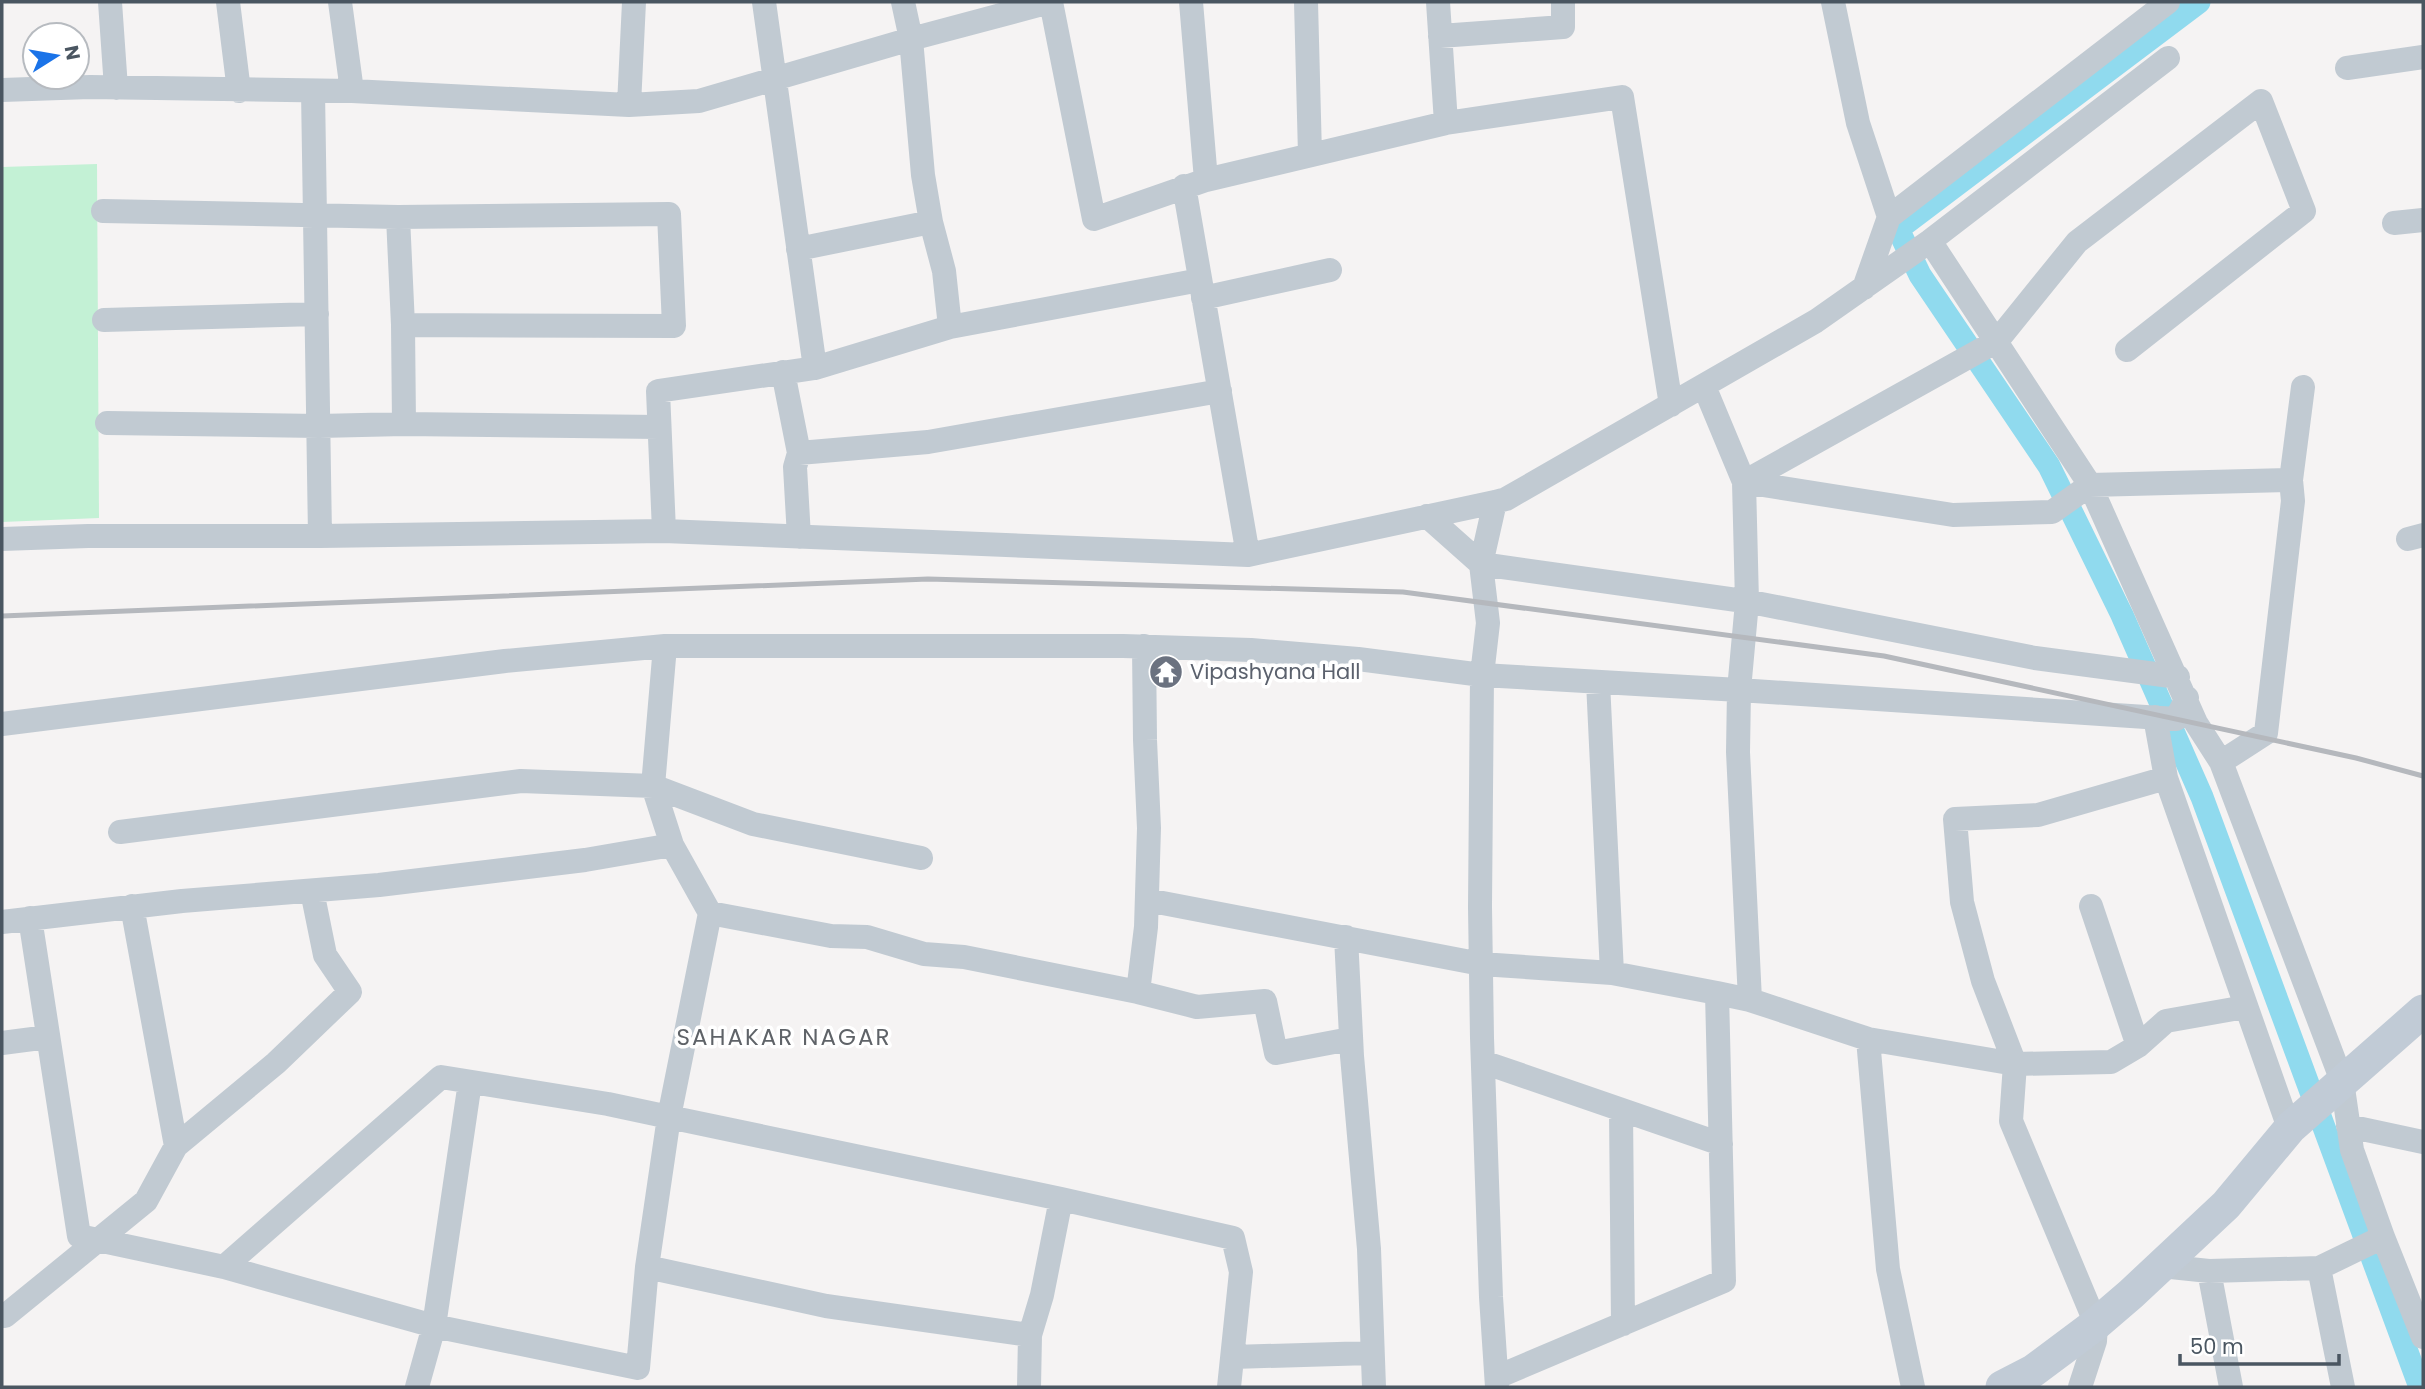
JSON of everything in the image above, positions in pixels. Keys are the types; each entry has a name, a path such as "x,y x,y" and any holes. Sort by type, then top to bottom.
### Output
{"street":[{"path":"110,2 116,88"},
{"path":"228,2 239,91"},
{"path":"340,2 352,91"},
{"path":"629,105 634,2"},
{"path":"764,2 815,368"},
{"path":"903,2 911,39 923,175 931,222 944,271 950,327"},
{"path":"2,90 313,90 629,105 699,101 911,39 1051,2 1094,219 1195,183 1446,123 1622,97 1671,405"},
{"path":"1191,2 1195,183 1202,289 1248,555"},
{"path":"1306,2 1310,155"},
{"path":"1438,2 1446,123"},
{"path":"1440,36 1563,27 1563,2"},
{"path":"1833,2 1858,123 1889,217"},
{"path":"1864,288 1889,217 2168,2"},
{"path":"2347,68 2423,57"},
{"path":"2,539 664,531 1248,555 1495,502 1506,499 1816,321 1930,241 2168,58"},
{"path":"313,90 320,536"},
{"path":"1744,482 1997,341 2077,242 2260,101 2304,211 2127,350"},
{"path":"103,211 398,217 669,214 674,326 403,325"},
{"path":"398,217 404,424"},
{"path":"2394,223 2423,220"},
{"path":"798,249 931,222"},
{"path":"1930,241 2090,485 2196,723 2221,762 2341,1082 2352,1150 2423,1337"},
{"path":"664,531 658,391 815,368 950,327 1330,270"},
{"path":"104,320 317,314"},
{"path":"783,372 799,453 795,467 799,537"},
{"path":"1704,386 1744,482 1747,602 1739,690 1738,752 1750,1000"},
{"path":"2221,762 2266,733 2293,501 2291,480 2303,387"},
{"path":"799,453 928,442 1220,391"},
{"path":"107,423 659,426"},
{"path":"1744,482 1953,514 2052,512 2090,485 2291,480"},
{"path":"1495,502 1481,564 1488,623 1482,676 1481,964 1497,1382 1724,1281 1717,993"},
{"path":"1427,516 1481,564 1747,602 2182,688"},
{"path":"2,724 505,661 665,646 1144,646 1251,650 1359,659 1482,676 2176,719 2182,688"},
{"path":"30,918 79,1236 224,1267 434,1326 636,1378 647,1267 669,1117 710,913 672,845 653,786 665,646"},
{"path":"1138,992 1147,900 1149,828 1144,646"},
{"path":"1598,682 1612,974"},
{"path":"2155,717 2166,778 2290,1128"},
{"path":"2080,1387 2095,1341 2096,1324 2011,1121 2015,1064 1983,981 1962,902 1955,819 2038,815 2166,778"},
{"path":"120,832 521,781 653,786 753,824 921,858"},
{"path":"2,922 132,906 379,886 585,860 672,845"},
{"path":"2,1315 5,1316 145,1200 176,1146 276,1063 350,992 325,955 312,891"},
{"path":"1147,900 1481,964 1612,974 1717,993 1750,1000 1868,1039 2015,1064 2111,1062 2138,1046 2166,1020 2245,1007"},
{"path":"132,906 176,1146"},
{"path":"2091,906 2138,1046"},
{"path":"710,913 807,933 867,937 924,954 964,957 1138,992 1197,1007 1265,1001 1276,1053 1350,1039"},
{"path":"1346,937 1350,1039 1369,1249 1374,1387"},
{"path":"2002,1387 2033,1371 2096,1324 2161,1266 2226,1205 2290,1128 2423,1010"},
{"path":"2,1044 48,1037"},
{"path":"1868,1039 1888,1269 1913,1387"},
{"path":"1483,1062 1721,1144"},
{"path":"224,1267 441,1077 608,1104 1233,1238 1241,1272 1229,1387"},
{"path":"417,1387 434,1326 470,1082"},
{"path":"1621,1110 1623,1324"},
{"path":"2348,1126 2423,1142"},
{"path":"1029,1387 1030,1335 1042,1295 1061,1199"},
{"path":"2161,1266 2209,1271 2319,1268 2383,1237"},
{"path":"647,1267 826,1306 1030,1335"},
{"path":"2319,1268 2343,1387"},
{"path":"2209,1271 2231,1387"},
{"path":"1233,1357 1371,1353"}],"green space":[{"path":"97,164 99,518 2,522 2,167"}],"waterway":[{"path":"2199,2 1898,229 1920,275 2049,466 2122,615 2202,797 2420,1387"}],"railway":[{"path":"2,616 928,579 1403,592 1884,656 2356,758 2423,776"}],"place":[{"name":"Vipashyana Hall","path":"1166,672"}],"district":[{"name":"SAHAKAR NAGAR","path":"784,1037"}]}
